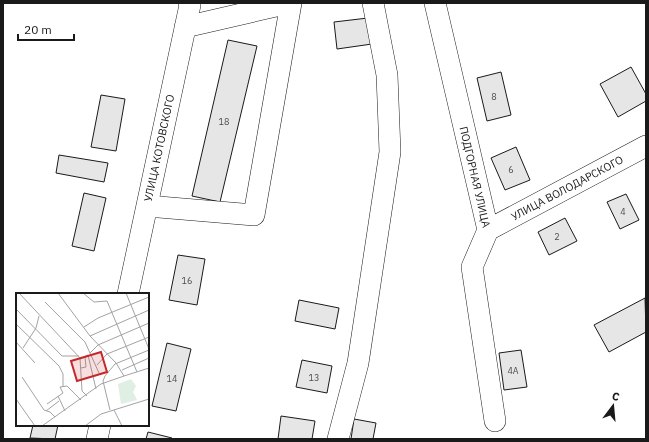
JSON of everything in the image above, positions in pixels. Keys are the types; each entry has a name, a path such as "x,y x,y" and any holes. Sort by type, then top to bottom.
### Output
{"street":[{"name":"УЛИЦА КОТОВСКОГО","path":"128,293 190,5 189,3"},
{"path":"147,206 254,216 290,3 185,27"},
{"path":"338,439 358,363 390,152 387,74 373,3"},
{"name":"ПОДГОРНАЯ УЛИЦА","path":"435,3 488,230 472,267 495,421"},
{"name":"УЛИЦА ВОЛОДАРСКОГО","path":"488,230 646,146"},
{"path":"97,439 100,426"}],"building":[{"path":"368,18 372,44 337,49 334,22"},
{"path":"228,40 257,46 220,202 192,196"},
{"path":"631,67 646,94 646,101 618,117 600,84"},
{"path":"501,72 511,115 487,121 477,78"},
{"path":"101,95 125,99 116,151 91,147"},
{"path":"516,147 530,180 505,190 491,158"},
{"path":"59,155 108,163 104,182 56,173"},
{"path":"84,193 106,198 94,251 72,246"},
{"path":"626,194 639,220 620,229 607,202"},
{"path":"565,218 577,241 549,255 538,232"},
{"path":"178,255 205,259 197,305 169,300"},
{"path":"645,298 646,332 609,352 594,325"},
{"path":"299,300 339,308 335,329 295,321"},
{"path":"167,343 191,349 176,411 152,406"},
{"path":"521,350 527,387 504,390 499,353"},
{"path":"302,360 332,366 327,393 296,387"},
{"path":"281,416 315,421 312,439 278,439"},
{"path":"354,419 376,423 373,439 351,439"},
{"path":"33,426 58,426 55,439 30,438"},
{"path":"148,432 172,438 146,439"}]}
